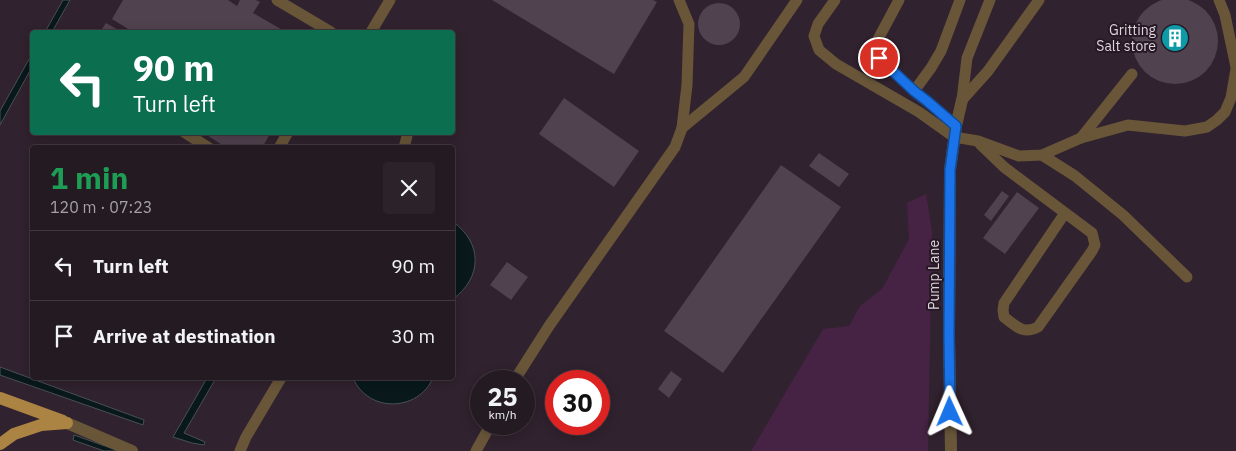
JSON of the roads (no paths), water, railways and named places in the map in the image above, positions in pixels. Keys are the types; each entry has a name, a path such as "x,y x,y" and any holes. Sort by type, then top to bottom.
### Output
{"main road":[{"path":"0,398 67,423"},
{"path":"0,444 14,434 41,425 67,423"}],"street":[{"name":"Pump Lane","path":"951,451 949,336 950,179 955,131 962,100"},
{"path":"67,423 132,451"}],"lane":[{"path":"277,0 328,30"},
{"path":"372,30 390,0"},
{"path":"521,370 548,326 675,147 682,128 687,85 689,24 679,0"},
{"path":"682,128 744,77 797,0"},
{"path":"835,0 818,24 814,36 819,50 836,64 919,112 955,131 1019,156 1042,155 1081,138 1128,125 1184,131 1207,127 1217,120 1225,112 1231,98 1236,68 1225,15 1219,0"},
{"path":"899,0 876,43 879,58 927,101 955,131"},
{"path":"914,91 941,51 960,0"},
{"path":"962,100 967,58 990,0"},
{"path":"962,100 988,71 1039,0"},
{"path":"1081,138 1132,74"},
{"path":"189,135 204,145"},
{"path":"978,141 1004,167 1092,233 1095,245 1038,327 1023,331 1004,317 1004,304 1065,213"},
{"path":"1042,155 1076,176 1123,215 1187,277"},
{"path":"240,451 246,437 280,380"},
{"path":"476,451 485,435"}],"place":[{"name":"Gritting Salt store","path":"1175,38"}]}
